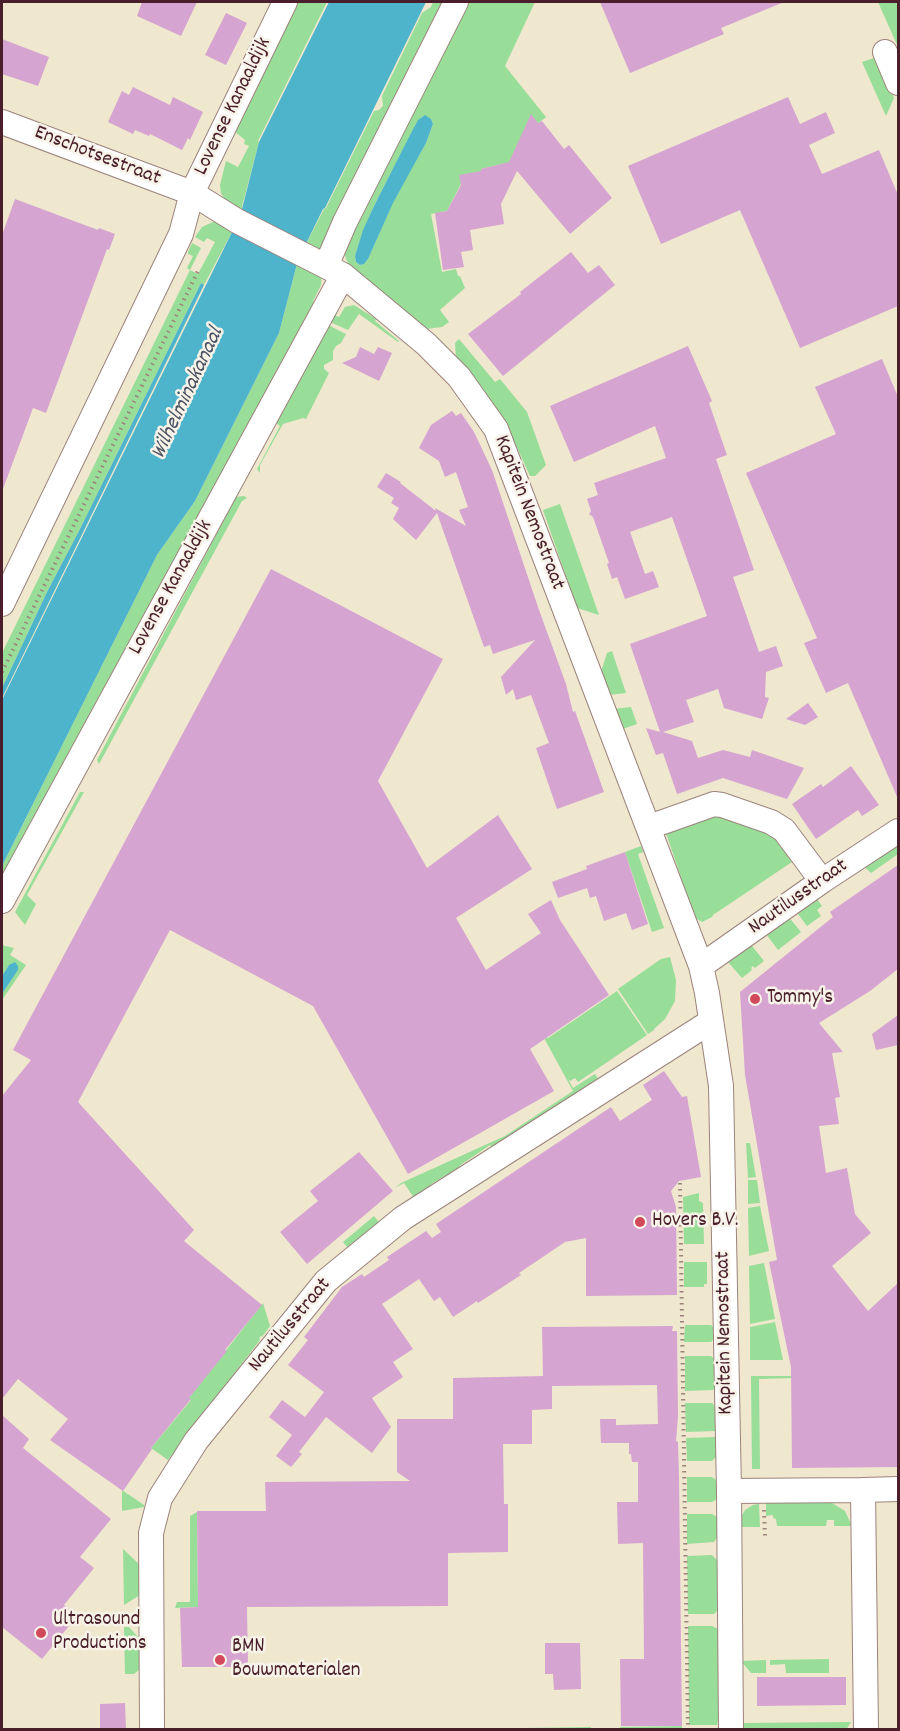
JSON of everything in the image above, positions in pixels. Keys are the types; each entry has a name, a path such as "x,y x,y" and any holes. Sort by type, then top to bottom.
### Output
{"street":[{"name":"Lovense Kanaaldijk","path":"2,604 181,234 192,193 285,2"},
{"name":"Lovense Kanaaldijk","path":"2,901 335,270 345,222 456,2"},
{"path":"885,52 898,83"},
{"name":"Enschotsestraat","path":"2,122 192,193"},
{"name":"Kapitein Nemostraat","path":"192,193 237,220 335,270 426,344 459,377 496,429 701,966 721,1086 731,1730"},
{"path":"649,827 714,804 722,805 771,822 784,830 822,881"},
{"name":"Nautilusstraat","path":"701,966 898,831"},
{"name":"Nautilusstraat","path":"152,1730 151,1533 160,1498 196,1442 326,1281 403,1218 710,1022"},
{"path":"863,1490 866,1730"},
{"path":"729,1491 898,1490"}],"path":[{"path":"2,672 198,272"},
{"path":"680,1184 688,1730"}],"green space":[{"path":"297,2 327,2 258,141 240,214 225,200 220,185 226,161 238,167 249,146 244,144 245,140 234,131"},
{"path":"433,2 449,2 323,251 305,246 374,111 383,106 382,96 422,13 431,7"},
{"path":"461,2 535,2 505,66 546,117 525,134 508,165 506,163 481,169 461,184 447,211 431,214 442,272 456,269 465,288 440,310 449,322 442,327 427,329 348,264 344,253 346,240","holes":["423,116 431,119 433,124 426,143 393,202 368,259 360,265 356,262 355,256 374,206 417,122"]},
{"path":"878,2 898,2 898,47"},
{"path":"877,57 894,98 886,116 862,62"},
{"path":"215,221 233,230 204,285 201,283 47,592 2,688 2,653 190,270 198,274 215,242 207,238 204,242 195,237 202,227"},
{"path":"192,243 201,248 190,270 187,268 193,256 188,252"},
{"path":"298,260 322,271 321,285 313,301 317,303 2,895 2,866 157,555 195,501 279,333"},
{"path":"354,305 376,319 375,321 399,341 359,314 348,330 330,322 334,315 339,317 345,307"},
{"path":"328,325 346,334 333,351 333,360 324,365 324,369 329,373 306,419 283,424 260,465 260,473 257,469 280,426 276,423"},
{"path":"459,339 495,382 500,379 527,412 546,465 535,476 530,476 514,441 495,410 456,358 455,343"},
{"path":"236,497 247,498 242,501 99,764 97,760"},
{"path":"560,504 599,615 577,608 543,510"},
{"path":"612,651 626,693 608,695 600,675 607,653"},
{"path":"631,707 637,724 620,730 613,709"},
{"path":"80,792 84,792 27,895 36,904 25,925 15,912"},
{"path":"717,812 776,833 795,860 702,922 697,919 692,910 665,830"},
{"path":"898,841 898,854 871,873 861,864"},
{"path":"641,846 643,852 638,854 664,928 652,932 625,852"},
{"path":"815,896 822,906 817,910 821,916 807,926 795,910"},
{"path":"787,915 801,932 778,950 764,931"},
{"path":"749,942 764,961 755,968 753,966 752,970 742,978 728,962"},
{"path":"2,945 14,948 10,955 26,965 2,1000 2,994 18,970 9,965 2,976"},
{"path":"670,957 676,980 675,1001 665,1019 648,1034 618,989 661,959"},
{"path":"617,991 647,1035 578,1082 575,1078 570,1081 568,1079 573,1088 595,1074 598,1079 493,1149 490,1145 459,1166 461,1171 449,1179 446,1175 430,1185 432,1190 416,1201 404,1183 395,1188 401,1183 505,1136 573,1091 544,1038 548,1038"},
{"path":"746,1143 750,1143 756,1177 748,1178"},
{"path":"748,1180 757,1180 760,1203 748,1204"},
{"path":"699,1193 699,1201 703,1203 704,1244 684,1244 683,1197"},
{"path":"760,1206 769,1251 749,1256 748,1208"},
{"path":"374,1216 381,1225 348,1248 343,1242"},
{"path":"684,1262 707,1262 707,1284 704,1284 704,1287 684,1287"},
{"path":"764,1263 775,1319 750,1324 749,1266"},
{"path":"263,1303 270,1326 168,1460 151,1448 191,1400 188,1399"},
{"path":"775,1322 783,1360 750,1360 750,1327"},
{"path":"685,1325 711,1325 715,1329 715,1338 711,1342 684,1342"},
{"path":"685,1356 711,1356 715,1360 713,1390 685,1391"},
{"path":"751,1376 793,1376 793,1378 759,1379 760,1469 752,1469"},
{"path":"685,1403 712,1403 716,1407 716,1431 686,1432"},
{"path":"716,1437 716,1457 712,1461 687,1461 686,1438"},
{"path":"687,1477 712,1477 716,1480 717,1499 712,1502 687,1502"},
{"path":"122,1490 144,1505 144,1507 122,1511"},
{"path":"766,1503 832,1503 845,1511 852,1526 834,1526 834,1520 827,1520 826,1526 777,1526 773,1515 766,1516"},
{"path":"759,1504 760,1527 739,1527 745,1510"},
{"path":"197,1512 198,1607 175,1608 177,1602 190,1602 190,1516"},
{"path":"687,1514 712,1514 717,1517 717,1538 714,1542 687,1544"},
{"path":"123,1549 139,1564 140,1595 124,1605"},
{"path":"712,1555 717,1560 717,1611 714,1614 688,1614 687,1556"},
{"path":"688,1626 712,1626 718,1629 719,1715 717,1725 689,1725"},
{"path":"124,1627 129,1627 140,1639 140,1669 134,1674 125,1674"},
{"path":"829,1659 829,1673 786,1673 785,1664 770,1665 770,1660"},
{"path":"766,1660 766,1673 751,1673 741,1661"},
{"path":"851,1722 846,1730 745,1729 742,1723"},
{"path":"682,1726 682,1729 620,1730 620,1727"},
{"path":"591,1727 591,1730 455,1729"}],"water":[{"name":"Wilhelminakanaal","path":"329,2 426,2 298,260 279,333 195,501 157,555 2,866 2,700 234,228 241,213 259,142"},
{"path":"425,115 431,119 433,124 426,143 393,203 368,259 360,265 356,262 355,256 363,230 418,120"},
{"path":"201,283 204,285 2,698 2,688 47,592"},
{"path":"15,962 18,970 2,994 2,976 9,965"}],"building":[{"path":"142,2 197,2 181,36 137,16"},
{"path":"600,2 784,2 721,28 724,34 630,73"},
{"path":"226,13 247,23 226,65 205,55"},
{"path":"2,39 49,57 38,86 2,74"},
{"path":"133,87 170,105 173,97 203,112 190,140 188,138 182,150 150,134 149,136 135,130 133,134 108,122 122,91 129,95"},
{"path":"788,97 800,124 826,112 835,133 809,145 822,174 879,150 898,195 898,306 800,348 740,210 661,244 628,166"},
{"path":"531,114 538,123 542,121 564,149 569,145 612,198 570,234 517,171 501,204 504,224 470,230 473,250 461,252 464,267 443,270 435,213 447,211 461,185 459,175 509,162"},
{"path":"15,199 98,230 99,228 115,234 109,250 107,249 46,413 33,408 2,489 2,235"},
{"path":"571,252 588,273 599,265 615,285 503,376 468,334"},
{"path":"688,346 712,401 709,403 727,455 716,459 754,570 733,577 759,652 776,646 783,666 766,672 765,697 769,698 762,719 724,708 718,689 686,700 694,722 663,732 692,741 698,758 723,750 750,757 752,750 804,768 787,799 723,778 677,794 663,753 656,755 646,728 660,732 630,644 707,616 672,517 630,532 645,574 653,571 659,587 625,599 617,577 612,579 607,564 609,563 593,517 589,514 591,511 587,499 598,495 594,483 666,458 655,426 574,462 550,406"},
{"path":"360,347 374,354 378,347 392,353 379,381 342,363 356,357"},
{"path":"882,359 898,397 898,799 848,683 826,693 804,643 817,638 746,473 836,434 815,387"},
{"path":"452,411 456,416 461,413 474,432 492,470 566,684 573,712 575,711 604,792 557,809 536,748 549,743 531,695 516,700 513,689 506,695 501,677 535,640 493,654 490,645 484,647 437,513 416,540 393,519 399,508 391,503 394,498 377,487 386,473 401,482 436,511 435,508 466,526 459,510 468,507 456,472 445,477 439,461 419,448 431,425"},
{"path":"271,569 443,659 378,781 427,868 498,815 532,869 456,918 486,970 541,933 528,914 551,900 560,920 609,995 530,1049 554,1091 408,1174 313,1006 170,930 78,1102 194,1230 184,1241 262,1305 151,1448 123,1491 50,1440 68,1419 18,1379 2,1399 2,1096 31,1060 13,1050"},
{"path":"808,703 818,717 805,725 786,719"},
{"path":"851,766 879,805 862,816 858,810 816,839 792,804 821,784 823,787"},
{"path":"625,852 648,924 632,930 626,913 604,921 596,896 590,898 587,888 558,898 552,882 587,869 586,866"},
{"path":"898,865 898,969 870,991 819,1023 843,1052 832,1053 840,1097 835,1098 839,1124 819,1126 826,1173 847,1168 855,1214 871,1233 832,1266 868,1311 898,1283 898,1467 792,1468 791,1367 769,1262 777,1260 745,1075 740,992 833,917 830,912"},
{"path":"898,1015 898,1045 876,1050 872,1034"},
{"path":"664,1071 682,1097 687,1096 701,1177 679,1181 671,1191 676,1207 677,1295 586,1296 586,1238 565,1242 519,1273 521,1275 453,1317 440,1297 434,1301 419,1279 382,1304 413,1349 393,1362 403,1377 372,1398 391,1427 372,1453 326,1417 299,1452 302,1454 291,1467 276,1456 292,1435 269,1417 282,1400 305,1417 324,1392 288,1365 308,1340 304,1337 342,1287 362,1274 364,1277 389,1260 387,1257 426,1231 432,1238 441,1232 436,1224 611,1107 620,1121 652,1100 643,1085"},
{"path":"359,1152 393,1191 307,1264 280,1232 318,1201 310,1191"},
{"path":"673,1326 672,1331 677,1331 676,1441 678,1442 679,1477 682,1726 621,1726 620,1659 644,1659 643,1543 618,1544 617,1502 638,1502 638,1462 632,1462 629,1443 601,1443 600,1419 616,1419 616,1425 658,1424 657,1385 552,1386 552,1409 532,1410 532,1444 503,1444 504,1504 508,1504 508,1552 448,1553 448,1606 247,1607 248,1667 182,1667 180,1608 198,1607 197,1511 266,1511 265,1482 410,1481 397,1472 397,1419 453,1419 453,1378 543,1376 542,1327"},
{"path":"2,1415 29,1439 23,1448 111,1519 80,1557 94,1568 64,1605 77,1616 42,1659 2,1627"},
{"path":"545,1643 580,1643 581,1689 554,1690 553,1674 545,1674"},
{"path":"757,1677 846,1677 846,1705 757,1706"},
{"path":"125,1703 126,1730 100,1730 100,1704"}],"place":[{"name":"Tommy's","path":"755,999"},
{"name":"Hovers B.V.","path":"640,1222"},
{"name":"Ultrasound Productions","path":"41,1633"},
{"name":"BMN Bouwmaterialen","path":"220,1660"}]}
